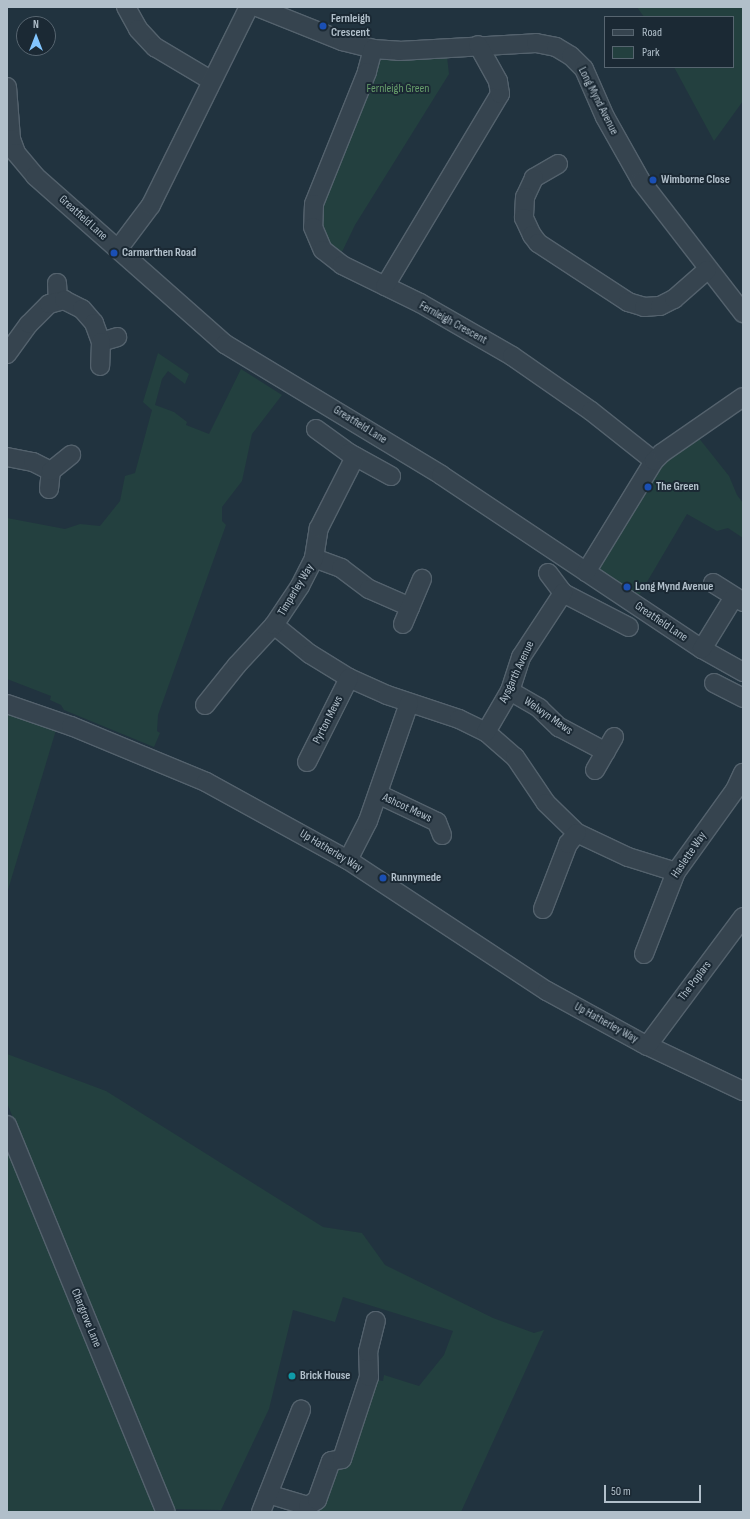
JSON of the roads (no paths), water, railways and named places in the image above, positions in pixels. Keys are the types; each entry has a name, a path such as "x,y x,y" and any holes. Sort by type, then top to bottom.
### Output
{"street":[{"path":"126,7 138,29 155,47 212,81"},
{"path":"118,249 151,205 249,7"},
{"name":"Long Mynd Avenue","path":"257,7 342,41 373,49 399,51 478,45 542,43 564,51 578,62 641,181 707,270 743,313"},
{"path":"385,286 500,94 498,81 478,45"},
{"name":"Fernleigh Crescent","path":"373,49 367,72 314,204 312,220 318,241 330,257 517,359 586,408 654,462"},
{"name":"Greatfield Lane","path":"7,87 10,139 16,153 35,176 118,249 179,307 225,344 441,475 702,649 743,672"},
{"path":"558,164 534,178 525,197 524,218 529,231 538,243 628,302 644,307 660,306 674,299 707,270"},
{"path":"7,354 29,324 49,304 58,292 88,315 109,340 100,366"},
{"path":"586,572 654,462 662,453 743,397"},
{"path":"316,429 355,457 390,476"},
{"path":"49,489 51,471 71,455"},
{"path":"7,457 27,460 51,471"},
{"name":"Timperley Way","path":"206,706 237,665 274,625 300,586 314,558 319,528 355,457"},
{"path":"314,558 341,568 369,589 410,607"},
{"path":"548,573 563,593 629,627"},
{"path":"403,624 422,579"},
{"path":"702,649 739,600 713,583"},
{"name":"Aysgarth Avenue","path":"486,732 510,691 521,657 563,593"},
{"path":"274,625 310,654 349,678 409,704 445,713 486,732 515,757 546,803 577,833 628,857 676,872"},
{"name":"Pyrton Mews","path":"307,762 349,678"},
{"path":"714,682 743,698"},
{"name":"Welwyn Mews","path":"510,691 539,708 559,727 606,752"},
{"name":"Up Hatherley Way","path":"7,704 71,726 206,782 348,860 511,969 647,1046 743,1091"},
{"path":"348,860 368,821 409,704"},
{"path":"595,770 614,736"},
{"name":"Haslette Way","path":"649,949 676,872 735,790 743,773"},
{"name":"Ashcot Mews","path":"378,794 441,823"},
{"path":"543,909 568,844 577,833"},
{"name":"The Poplars","path":"647,1046 743,917"},
{"name":"Chargrove Lane","path":"7,1125 166,1512"},
{"path":"268,1494 308,1506 317,1500 331,1461 342,1459 369,1377 368,1352 376,1321"},
{"path":"261,1512 301,1410"}],"place":[{"name":"Fernleigh Crescent","path":"323,26"},
{"name":"Wimborne Close","path":"653,180"},
{"name":"Carmarthen Road","path":"114,253"},
{"name":"The Green","path":"648,487"},
{"name":"Long Mynd Avenue","path":"627,587"},
{"name":"Runnymede","path":"383,878"},
{"name":"Brick House","path":"292,1376"}],"park label":[{"name":"Fernleigh Green","path":"398,89"}]}
